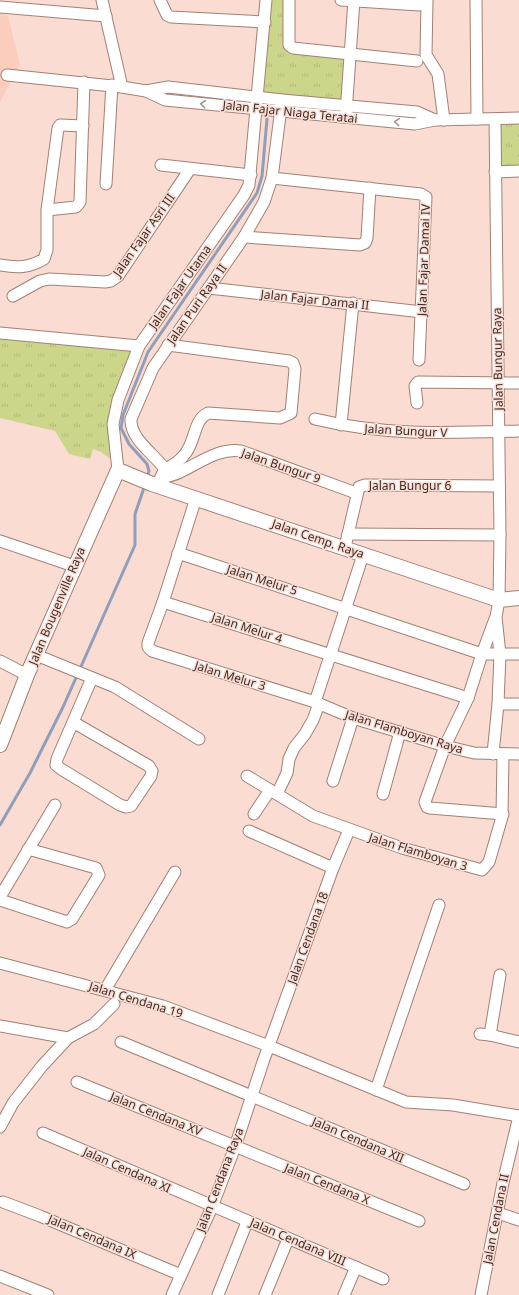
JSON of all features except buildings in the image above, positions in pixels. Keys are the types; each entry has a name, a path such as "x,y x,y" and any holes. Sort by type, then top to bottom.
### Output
{"street":[{"path":"102,0 117,86 106,184"},
{"path":"160,0 167,16 171,17 265,22"},
{"path":"266,0 265,22 269,99"},
{"path":"289,0 289,45 293,48 417,61"},
{"path":"341,0 423,2 426,55 438,74 439,120"},
{"path":"476,0 477,119"},
{"path":"345,118 354,1"},
{"path":"0,8 106,16"},
{"name":"Jalan Fajar Niaga Teratai","path":"7,75 117,86 146,91 165,100 415,124 439,120 519,118"},
{"path":"47,210 76,206 80,202 84,82"},
{"name":"Jalan Fajar Niaga Teratai","path":"146,91 168,87 269,99 417,112 439,120"},
{"name":"Jalan Fajar Utama","path":"118,470 114,424 118,400 139,346 244,194 249,184 251,175 258,110 269,99"},
{"name":"Jalan Puri Raya II","path":"159,479 131,427 131,419 153,368 244,237 264,202 272,178 277,111 269,99"},
{"name":"Jalan Bungur Raya","path":"495,119 500,535 499,600 496,617"},
{"path":"0,264 14,268 27,266 44,259 47,250 47,210 58,128 60,125 83,126"},
{"path":"161,165 251,175"},
{"name":"Jalan Fajar Asri III","path":"13,296 40,282 56,279 105,282 111,281 118,276 190,169"},
{"path":"495,172 519,171"},
{"name":"Jalan Fajar Damai IV","path":"272,178 422,194 426,197 419,360"},
{"path":"244,237 360,245 365,243 367,238 370,188"},
{"name":"Jalan Fajar Damai II","path":"209,288 353,303 422,312"},
{"path":"340,425 353,303"},
{"path":"0,333 139,346"},
{"path":"159,479 189,451 202,416 208,413 280,418 291,412 295,369 293,363 289,361 168,345"},
{"path":"417,403 415,386 418,382 519,383"},
{"name":"Jalan Bungur V","path":"315,419 360,429 424,434 519,431"},
{"name":"Jalan Bungur 9","path":"159,479 181,472 216,454 232,450 241,451 356,492"},
{"name":"Jalan Cemp. Raya","path":"118,470 138,479 159,479 196,498 499,600 519,598"},
{"name":"Jalan Bougenville Raya","path":"1,738 74,566 118,470"},
{"name":"Jalan Bungur 6","path":"345,548 356,492 359,487 365,485 499,486"},
{"path":"163,602 196,498"},
{"path":"348,534 500,535"},
{"path":"0,541 74,566"},
{"name":"Jalan Melur 5","path":"178,553 482,654 519,654"},
{"path":"254,814 274,792 287,773 289,759 294,748 306,734 363,555"},
{"name":"Jalan Melur 3","path":"163,602 148,643 148,647 152,651 317,703"},
{"name":"Jalan Melur 4","path":"163,602 468,698"},
{"path":"496,617 468,698 444,746 426,797 426,804 430,808 503,814"},
{"name":"Jalan Flamboyan 3","path":"247,776 313,816 408,850 482,870 489,862 503,814 498,754 500,654 496,617"},
{"path":"36,655 115,686 199,739"},
{"path":"0,661 27,675"},
{"path":"73,722 150,766 152,771 151,776 131,806 126,807 120,805 56,765 57,759 73,722 88,676"},
{"name":"Jalan Flamboyan Raya","path":"317,703 352,718 444,746 474,753 519,754"},
{"path":"498,704 519,704"},
{"path":"333,781 352,718"},
{"path":"383,794 400,732"},
{"path":"0,897 55,805"},
{"name":"Jalan Cendana 18","path":"263,1062 333,868 349,830"},
{"path":"249,831 333,868"},
{"path":"0,900 67,922 72,919 99,875 96,868 28,849"},
{"path":"105,990 175,872"},
{"path":"376,1090 439,905"},
{"name":"Jalan Cendana 19","path":"0,963 163,1006 269,1046 413,1104 453,1105 519,1118"},
{"path":"500,975 485,1035 519,1042"},
{"path":"0,1126 13,1103 42,1066 68,1038 94,1024 114,1004"},
{"path":"0,1026 68,1038"},
{"name":"Jalan Cendana XII","path":"121,1042 464,1184"},
{"name":"Jalan Cendana Raya","path":"172,1295 212,1207 235,1147 263,1062"},
{"name":"Jalan Cendana XV","path":"77,1082 235,1147"},
{"name":"Jalan Cendana II","path":"481,1295 503,1183 519,1118"},
{"name":"Jalan Cendana XI","path":"43,1134 212,1207"},
{"name":"Jalan Cendana X","path":"235,1147 419,1221"},
{"name":"Jalan Cendana IX","path":"3,1202 180,1275"},
{"name":"Jalan Cendana VIII","path":"212,1207 356,1266 383,1279"},
{"path":"498,1213 519,1220"},
{"path":"218,1295 247,1222"},
{"path":"265,1295 288,1238"},
{"path":"344,1295 356,1266"},
{"path":"0,1276 48,1295"}],"shaded area":[{"path":"0,13 8,16 20,65 0,102"}],"green space":[{"path":"271,0 287,0 286,50 344,57 343,102 261,95"},
{"path":"497,121 519,121 519,169 498,170"},
{"path":"0,338 131,349 109,417 113,461 101,452 93,449 90,459 69,454 55,431 0,418"}],"waterway":[{"path":"147,478 149,471 147,464 129,444 121,428 123,415 148,352 257,193 262,176 267,119"},
{"path":"0,825 30,773 63,707 135,545 135,514 145,485"}]}
